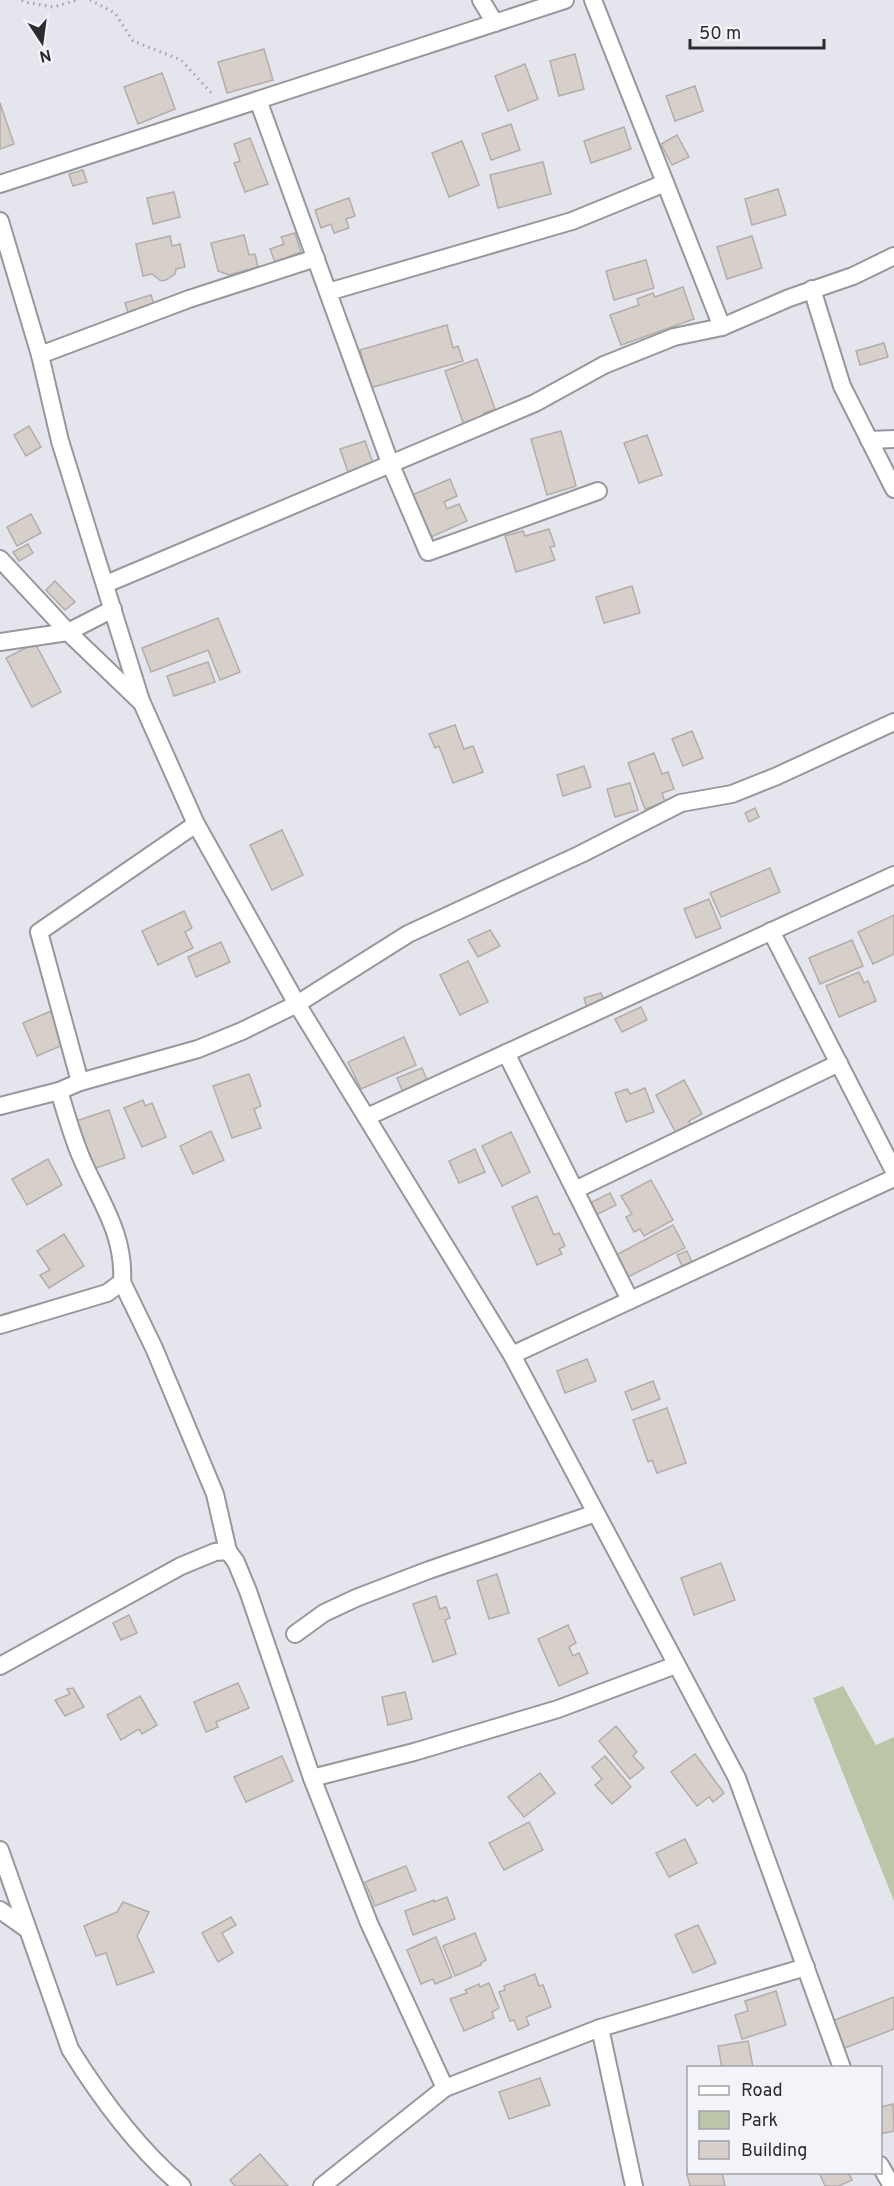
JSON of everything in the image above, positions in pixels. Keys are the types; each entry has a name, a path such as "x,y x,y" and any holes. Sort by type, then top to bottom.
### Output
{"street":[{"path":"481,0 495,23"},
{"path":"0,184 565,0"},
{"path":"593,0 722,327"},
{"path":"258,100 390,463 428,552 598,491"},
{"path":"328,292 572,220 665,183"},
{"path":"0,221 40,355 60,441 142,703 196,824 297,1004 512,1355 738,1778 842,2066"},
{"path":"106,584 535,403 604,364 674,338 722,327 853,276 894,256"},
{"path":"40,355 189,299 316,258"},
{"path":"813,290 842,386 894,489"},
{"path":"869,440 894,439"},
{"path":"0,559 69,632 142,703"},
{"path":"0,642 69,632 113,609"},
{"path":"0,1107 198,1048 297,1004 408,934 580,854 681,803 732,794 777,776 894,722"},
{"path":"80,1082 39,932 196,824"},
{"path":"367,1117 894,874"},
{"path":"771,931 894,1171"},
{"path":"506,1053 630,1300"},
{"path":"575,1190 839,1063"},
{"path":"59,1091 80,1156 119,1239 123,1266 122,1282 154,1348 215,1494 228,1551 236,1562 248,1591 312,1778 369,1923 445,2088"},
{"path":"512,1355 894,1178"},
{"path":"0,1325 107,1293 122,1282"},
{"path":"295,1634 324,1613 356,1598 429,1570 596,1513"},
{"path":"0,1666 181,1566 214,1552 228,1551"},
{"path":"312,1778 414,1752 558,1709 676,1665"},
{"path":"0,1850 70,2049 120,2121 157,2165 182,2186"},
{"path":"0,1910 27,1929"},
{"path":"322,2186 445,2088 600,2028 806,1967"},
{"path":"600,2028 634,2186"},
{"path":"882,2168 892,2186"}],"path":[{"path":"22,0 54,8 76,0"},
{"path":"90,0 115,13 133,41 181,60 228,110"}],"green space":[{"path":"843,1686 876,1745 894,1737 894,1901 813,1698"}],"building":[{"path":"264,49 273,80 227,93 218,62"},
{"path":"575,54 584,89 559,96 550,61"},
{"path":"525,64 538,99 508,111 495,76"},
{"path":"162,73 175,109 138,124 124,87"},
{"path":"695,86 703,111 675,121 666,96"},
{"path":"0,103 14,144 0,149"},
{"path":"511,124 520,150 491,160 482,134"},
{"path":"624,127 631,149 591,163 584,141"},
{"path":"677,135 689,157 672,165 661,144"},
{"path":"250,138 268,184 245,192 234,163 240,161 234,144"},
{"path":"462,141 479,185 449,197 432,153"},
{"path":"543,162 551,194 498,208 490,175"},
{"path":"83,170 87,182 73,186 69,174"},
{"path":"778,189 786,215 752,225 745,199"},
{"path":"174,192 180,217 153,224 147,198"},
{"path":"349,198 355,216 346,219 349,228 334,233 331,224 321,228 315,210"},
{"path":"295,233 301,252 275,262 270,249 284,244 281,237"},
{"path":"244,235 249,255 255,254 258,267 229,275 218,271 211,243"},
{"path":"170,236 172,246 180,244 185,267 176,269 175,274 166,280 161,281 152,274 143,276 136,244"},
{"path":"752,236 762,268 727,279 717,247"},
{"path":"646,260 654,288 614,300 606,271"},
{"path":"683,287 694,319 621,345 610,315 639,305 637,299 653,293 655,297"},
{"path":"151,295 154,304 128,312 125,303"},
{"path":"447,325 453,348 458,346 463,361 370,388 360,350"},
{"path":"884,343 888,357 860,365 856,351"},
{"path":"477,359 495,409 484,413 486,418 464,425 445,371"},
{"path":"29,426 41,447 26,456 14,435"},
{"path":"561,431 576,486 547,495 531,439"},
{"path":"647,435 662,475 639,483 624,443"},
{"path":"365,441 373,463 348,472 340,449"},
{"path":"450,479 457,496 444,502 447,509 459,504 467,521 431,537 412,495"},
{"path":"31,514 41,533 17,546 7,527"},
{"path":"549,529 555,546 550,547 555,560 516,572 505,536 523,531 525,536"},
{"path":"28,544 33,553 19,561 13,552"},
{"path":"55,581 75,602 65,610 46,590"},
{"path":"632,586 640,613 604,623 596,597"},
{"path":"218,618 240,672 220,680 208,650 151,672 142,648"},
{"path":"35,643 61,692 32,707 6,658"},
{"path":"208,662 215,682 174,696 167,676"},
{"path":"455,725 464,749 473,746 483,772 453,783 439,746 435,748 429,734"},
{"path":"692,731 703,758 683,766 672,739"},
{"path":"654,753 662,774 668,772 674,789 662,793 665,802 645,809 628,763"},
{"path":"584,766 591,787 563,796 557,775"},
{"path":"630,783 638,810 615,817 607,789"},
{"path":"755,808 759,817 749,822 745,813"},
{"path":"282,830 303,875 272,890 250,845"},
{"path":"770,868 780,892 721,917 710,893"},
{"path":"709,899 721,928 696,938 684,909"},
{"path":"184,911 192,928 185,932 193,948 158,965 142,931"},
{"path":"894,915 894,954 873,964 858,932"},
{"path":"490,930 500,946 478,957 468,940"},
{"path":"852,940 863,966 820,984 809,958"},
{"path":"221,942 230,962 196,977 188,957"},
{"path":"468,961 488,1002 460,1015 440,975"},
{"path":"859,972 864,983 868,981 876,1001 839,1017 826,986"},
{"path":"601,993 606,1006 588,1012 584,998"},
{"path":"641,1007 647,1020 622,1032 615,1019"},
{"path":"51,1011 65,1044 37,1056 23,1023"},
{"path":"404,1037 416,1065 361,1089 348,1062"},
{"path":"422,1068 430,1087 405,1097 397,1078"},
{"path":"249,1074 261,1106 254,1109 261,1128 232,1138 213,1086"},
{"path":"684,1080 702,1114 689,1121 693,1129 678,1137 656,1095"},
{"path":"645,1088 654,1112 626,1122 615,1093 627,1089 630,1094"},
{"path":"143,1100 145,1106 152,1103 166,1137 142,1147 124,1108"},
{"path":"109,1110 125,1158 90,1170 73,1122"},
{"path":"211,1131 224,1160 193,1174 180,1146"},
{"path":"511,1132 530,1172 502,1186 482,1146"},
{"path":"475,1149 485,1172 459,1183 449,1161"},
{"path":"48,1159 62,1185 27,1205 12,1179"},
{"path":"651,1180 673,1220 644,1236 640,1229 634,1232 626,1217 632,1214 621,1196"},
{"path":"610,1193 616,1205 596,1215 590,1203"},
{"path":"537,1196 554,1235 559,1233 565,1246 559,1249 562,1254 537,1265 512,1207"},
{"path":"673,1225 685,1248 624,1279 612,1257"},
{"path":"64,1234 84,1266 49,1288 40,1275 50,1270 37,1251"},
{"path":"687,1251 694,1267 684,1270 677,1255"},
{"path":"587,1359 596,1381 565,1393 557,1371"},
{"path":"653,1381 660,1399 632,1410 625,1392"},
{"path":"667,1408 686,1463 657,1473 652,1460 648,1462 633,1420"},
{"path":"721,1563 735,1600 694,1615 681,1578"},
{"path":"497,1574 509,1613 489,1619 477,1581"},
{"path":"436,1596 440,1609 446,1607 450,1618 445,1620 456,1654 433,1662 413,1604"},
{"path":"129,1615 137,1633 121,1640 113,1623"},
{"path":"568,1625 576,1643 569,1647 573,1656 579,1653 588,1673 559,1686 538,1639"},
{"path":"238,1683 249,1708 216,1722 218,1727 206,1732 194,1702"},
{"path":"73,1688 84,1707 65,1716 55,1700 70,1694 67,1689"},
{"path":"405,1692 412,1719 388,1725 382,1697"},
{"path":"140,1696 157,1725 142,1734 139,1729 121,1740 107,1715"},
{"path":"616,1726 637,1752 633,1756 644,1768 630,1779 599,1741"},
{"path":"695,1754 724,1793 713,1802 709,1797 697,1806 671,1772"},
{"path":"282,1756 293,1781 246,1802 234,1777"},
{"path":"605,1756 631,1787 612,1804 595,1785 602,1779 592,1767"},
{"path":"540,1773 555,1793 524,1817 508,1797"},
{"path":"529,1822 543,1850 504,1870 489,1843"},
{"path":"685,1839 697,1863 669,1877 656,1853"},
{"path":"406,1866 416,1890 375,1906 365,1882"},
{"path":"447,1897 455,1919 413,1935 405,1911"},
{"path":"123,1902 149,1912 137,1936 154,1972 117,1985 106,1953 96,1956 84,1926 117,1912"},
{"path":"231,1917 236,1925 222,1933 233,1953 218,1962 202,1933"},
{"path":"698,1925 716,1963 693,1973 675,1935"},
{"path":"475,1933 486,1960 481,1965 455,1976 443,1946"},
{"path":"436,1937 452,1977 435,1984 433,1979 421,1984 407,1950"},
{"path":"535,1974 539,1986 543,1985 551,2007 526,2017 529,2025 518,2030 514,2020 510,2021 499,1992 505,1990 504,1986"},
{"path":"489,1983 499,2008 492,2012 494,2018 464,2031 450,1999 467,1993 465,1990 479,1984 480,1987"},
{"path":"776,1991 786,2025 742,2039 735,2015 748,2011 745,2001"},
{"path":"894,1997 894,2029 837,2051 827,2023"},
{"path":"748,2041 753,2066 722,2066 718,2046"},
{"path":"540,2078 550,2105 509,2119 499,2092"},
{"path":"893,2104 894,2131 882,2134 882,2107"},
{"path":"260,2154 288,2186 235,2186 230,2180"},
{"path":"687,2174 722,2174 725,2186 690,2186"},
{"path":"820,2174 849,2174 852,2180 839,2186 825,2186"}]}
